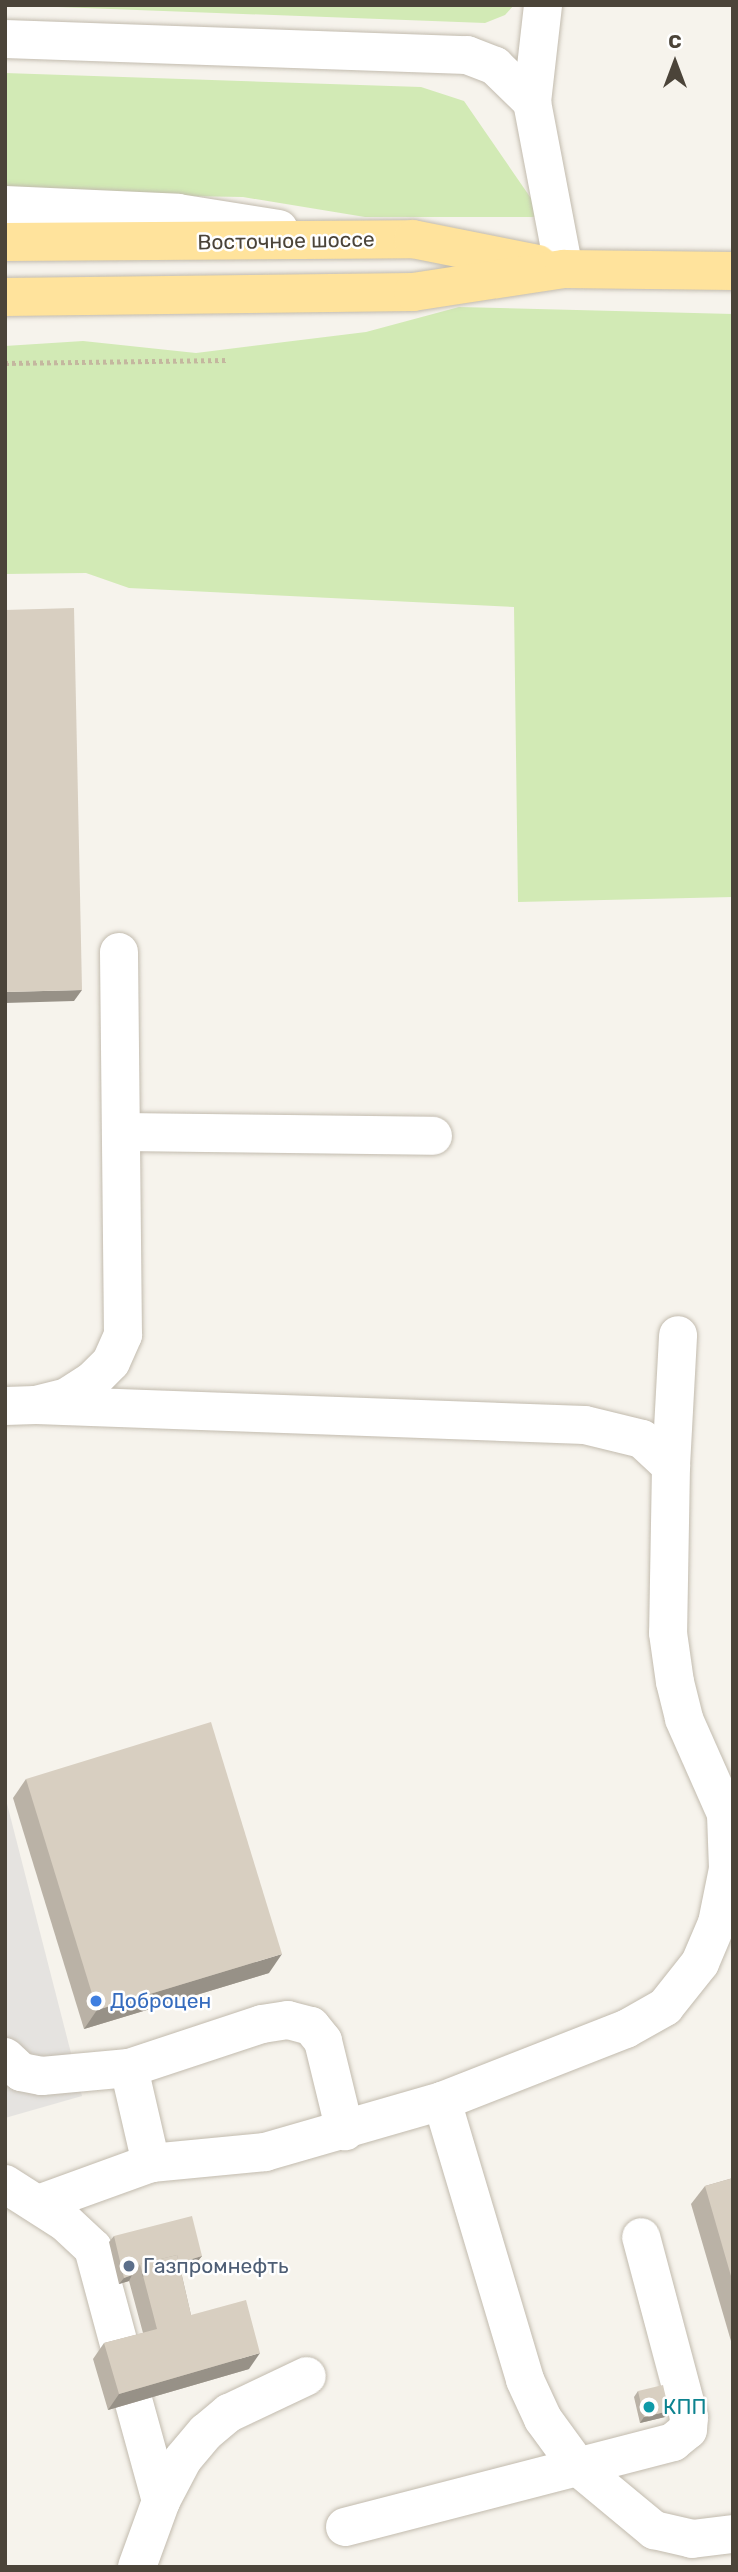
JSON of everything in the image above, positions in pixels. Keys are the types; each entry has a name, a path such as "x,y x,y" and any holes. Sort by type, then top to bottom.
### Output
{"main road":[{"name":"Восточное шоссе","path":"5,242 413,239 564,269"},
{"name":"Восточное шоссе","path":"104,296 413,292 564,269 733,271"},
{"path":"5,297 104,296"},
{"path":"5,318 104,296"}],"lane":[{"path":"543,5 532,102 564,269"},
{"path":"5,38 467,55 495,66 532,102"},
{"path":"5,205 178,213 351,241"},
{"path":"21,1406 67,1397 93,1380 111,1362 123,1335 119,951"},
{"path":"122,1132 433,1136"},
{"path":"38,2204 151,2163 265,2152 442,2101 601,2039 665,2007 699,1963 717,1923 728,1869 730,1813 684,1719 668,1633 671,1466 678,1335"},
{"path":"21,1406 585,1425 642,1439 657,1448 671,1466"},
{"path":"5,2057 21,2072 42,2076 129,2068 261,2024 288,2020 311,2026 323,2041 345,2131"},
{"path":"129,2068 151,2163"},
{"path":"442,2101 525,2380 543,2418 579,2467 654,2530 696,2553 733,2534"},
{"path":"5,2184 38,2204 93,2248 121,2352"},
{"path":"345,2527 673,2442 688,2430 689,2417 641,2237"},
{"path":"137,2567 162,2501 183,2459 205,2432 229,2413 307,2376"},
{"path":"134,2403 162,2501"}],"path":[{"path":"5,363 227,360"}],"green space":[{"path":"5,5 514,5 505,15 485,23"},
{"path":"5,73 421,87 464,101 537,207 537,217 365,217 243,197 5,193"},
{"path":"459,307 733,314 733,897 518,902 514,607 129,588 86,573 5,574 5,346 83,341 196,353 366,332"}],"shaded area":[{"path":"5,1796 82,2096 5,2118"}],"building":[{"path":"74,608 82,990 5,992 5,610"},
{"path":"211,1722 282,1954 97,2010 26,1779"},
{"path":"733,2178 733,2283 705,2186"},
{"path":"192,2216 202,2256 179,2263 177,2255 140,2264 132,2275 124,2278 114,2236"},
{"path":"177,2255 191,2315 246,2300 260,2353 119,2394 104,2343 157,2329 140,2264"},
{"name":"КПП","path":"663,2385 669,2411 644,2417 638,2391"}],"place":[{"name":"Доброцен","path":"96,2001"},
{"name":"Газпромнефть","path":"129,2266"},
{"name":"КПП","path":"649,2407"}]}
